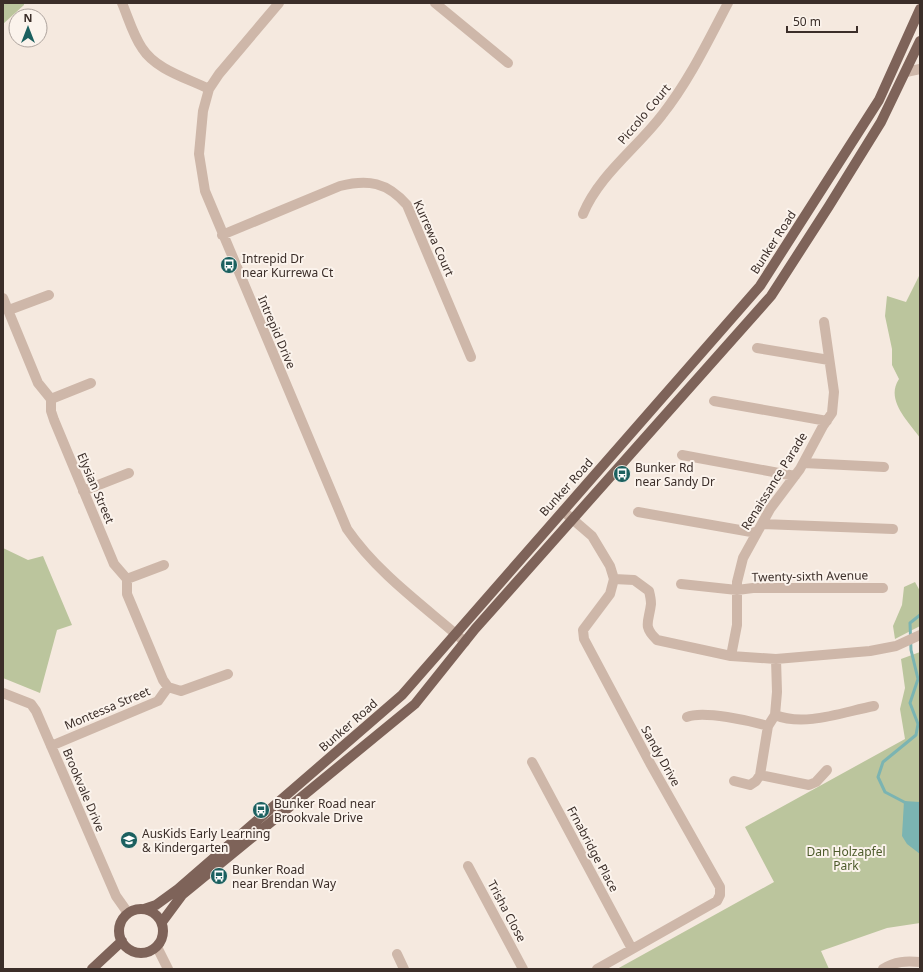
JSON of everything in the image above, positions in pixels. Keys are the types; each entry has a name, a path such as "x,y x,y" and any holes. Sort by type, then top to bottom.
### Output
{"main road":[{"name":"Bunker Road","path":"144,909 156,905 178,889 402,695 760,286 879,100 920,9"},
{"path":"162,922 182,895 415,704 465,642 771,296 881,122 920,41"},
{"path":"760,286 771,296"},
{"path":"144,909 151,911 162,922 163,935 157,946 145,953 138,953 126,947 122,941 119,929 128,913 144,909"},
{"path":"92,969 122,941"}],"street":[{"path":"122,3 141,47 149,57 160,66 209,89"},
{"name":"Intrepid Drive","path":"279,3 218,74 209,89 202,119 199,154 205,191 222,235 347,529 361,550 376,565 465,642"},
{"path":"435,3 508,63"},
{"name":"Piccolo Court","path":"583,214 589,200 597,189 662,116 683,88 728,3"},
{"path":"906,72 920,69"},
{"name":"Kurrewa Court","path":"222,235 340,186 369,182 385,186 398,195 406,205 471,357"},
{"path":"9,310 49,295"},
{"path":"3,298 38,383 51,399 91,383"},
{"name":"Renaissance Parade","path":"731,656 737,625 737,590 743,558 770,509 804,463 832,413 834,392 824,322"},
{"path":"757,348 830,360"},
{"name":"Elysian Street","path":"51,399 51,411 54,420 114,564 128,579"},
{"path":"714,401 827,421"},
{"path":"682,456 795,476"},
{"path":"804,463 884,467"},
{"path":"84,491 129,473"},
{"path":"562,511 592,536 610,566 614,579 634,580 649,591 651,604 647,622 650,633 657,640 731,656 776,659 884,648 896,646 920,635"},
{"path":"638,512 757,533"},
{"path":"762,524 893,529"},
{"path":"164,565 128,579 127,594 163,680 168,687 181,691 228,674"},
{"name":"Sandy Drive","path":"597,969 717,901 720,895 720,887 650,764 584,639 583,630 610,594 614,579"},
{"name":"Twenty-sixth Avenue","path":"682,584 737,590 753,588 883,588"},
{"path":"734,781 750,785 756,781 760,775 768,726 775,715 777,692 776,659"},
{"name":"Montessa Street","path":"51,746 158,701 168,687"},
{"name":"Brookvale Drive","path":"3,692 31,704 36,711 116,896 128,913"},
{"path":"775,715 783,718 806,720 874,706"},
{"path":"687,717 694,714 705,714 768,726"},
{"name":"Frnabridge Place","path":"532,762 632,948"},
{"path":"760,775 809,785 816,782 827,770"},
{"name":"Trisha Close","path":"468,866 523,969"},
{"path":"157,946 168,969"},
{"path":"396,954 404,969"},
{"path":"883,969 890,964 905,961 920,962"}],"green space":[{"path":"3,3 24,3 21,8 8,8 8,19 3,24"},
{"path":"920,274 920,438 904,417 896,402 895,387 899,379 892,365 892,349 885,316 887,296 906,302"},
{"path":"3,548 28,560 43,556 72,625 57,630 40,693 3,678"},
{"path":"915,582 920,591 920,626 895,639 893,626 902,605 904,587"},
{"name":"Dan Holzapfel Park","path":"920,652 920,923 887,928 821,951 829,969 617,969 774,882 745,827 905,739 900,709 905,688 901,659"}],"water":[{"path":"904,801 920,802 920,854 907,844 902,836"}],"waterway":[{"path":"906,803 885,792 878,777 883,762 916,735 918,724 910,703 918,679 911,650 910,623 920,615"}],"place":[{"name":"Intrepid Dr near Kurrewa Ct","path":"229,265"},
{"name":"Bunker Rd near Sandy Dr","path":"622,474"},
{"name":"Bunker Road near Brookvale Drive","path":"261,810"},
{"name":"AusKids Early Learning & Kindergarten","path":"129,840"},
{"name":"Bunker Road near Brendan Way","path":"219,876"}]}
